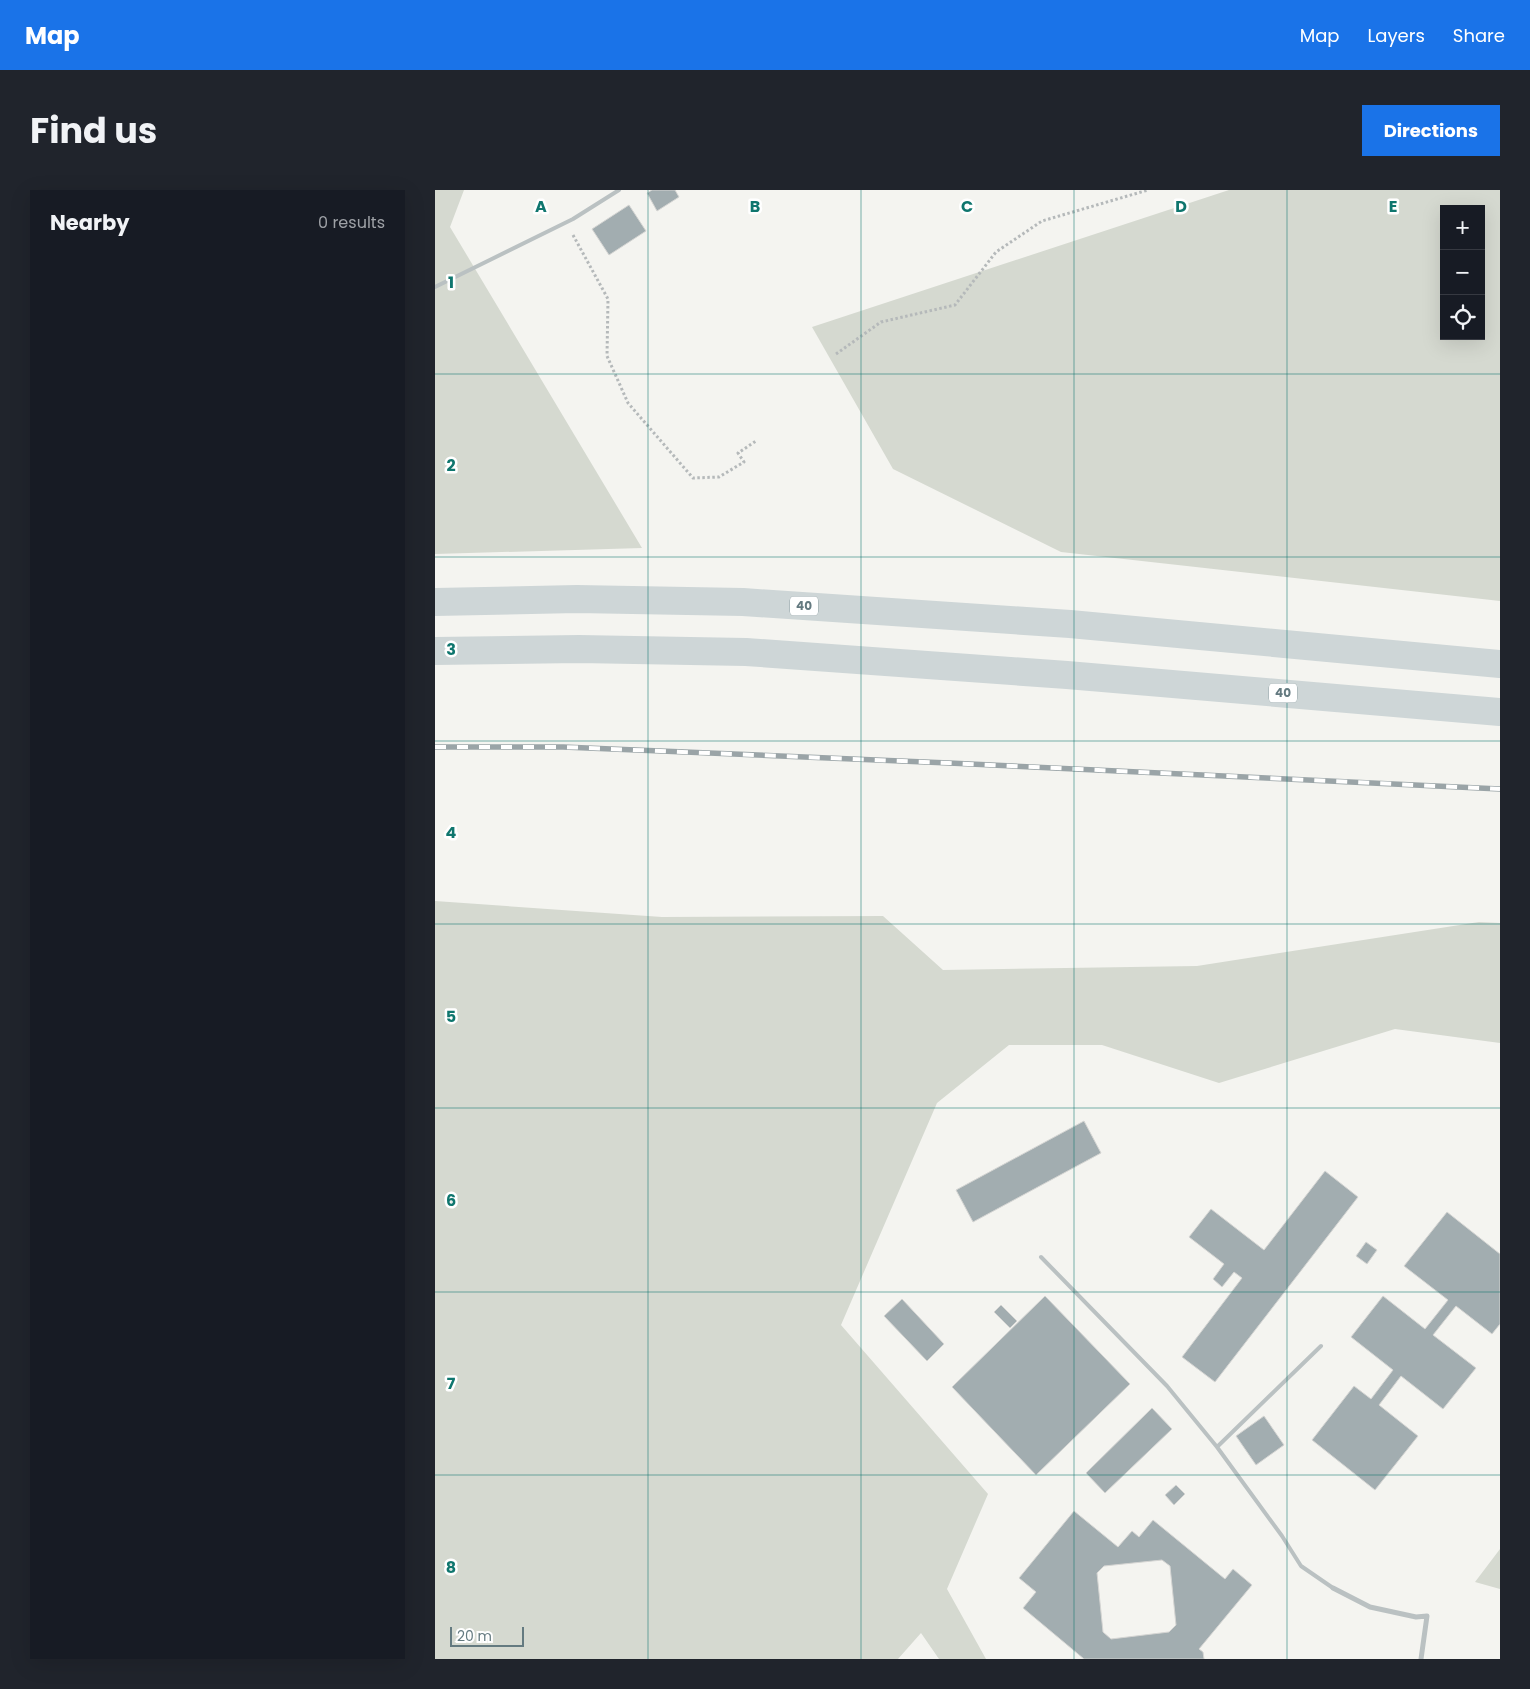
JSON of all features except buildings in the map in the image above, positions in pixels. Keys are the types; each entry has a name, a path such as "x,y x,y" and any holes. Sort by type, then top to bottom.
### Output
{"highway":[{"name":"40","path":"435,602 577,599 743,602 1071,624 1500,664"},
{"name":"40","path":"435,651 579,649 746,652 1067,674 1500,712"}],"street":[{"path":"1333,1588 1370,1607 1416,1617 1427,1616 1421,1659"}],"lane":[{"path":"435,287 573,219 619,190"},
{"path":"1041,1257 1167,1386 1217,1446 1282,1536 1301,1566 1333,1588"},
{"path":"1217,1446 1321,1346"}],"path":[{"path":"836,354 881,322 955,305 995,252 1042,220 1148,190"},
{"path":"573,219 573,235 608,299 607,356 628,402 693,478 719,477 744,462 738,453 757,441"}],"shaded area":[{"path":"435,190 464,190 450,227 642,548 435,554"},
{"path":"1229,190 1500,190 1500,601 1061,552 893,469 812,327"},
{"path":"435,901 662,917 883,916 943,970 1197,966 1479,922 1500,923 1500,1043 1395,1029 1219,1083 1102,1045 1009,1045 937,1103 841,1325 988,1494 947,1589 986,1659 939,1659 921,1633 898,1659 435,1659"},
{"path":"1500,1549 1500,1589 1475,1582"}],"railway":[{"path":"435,747 563,747 1500,789"}]}
